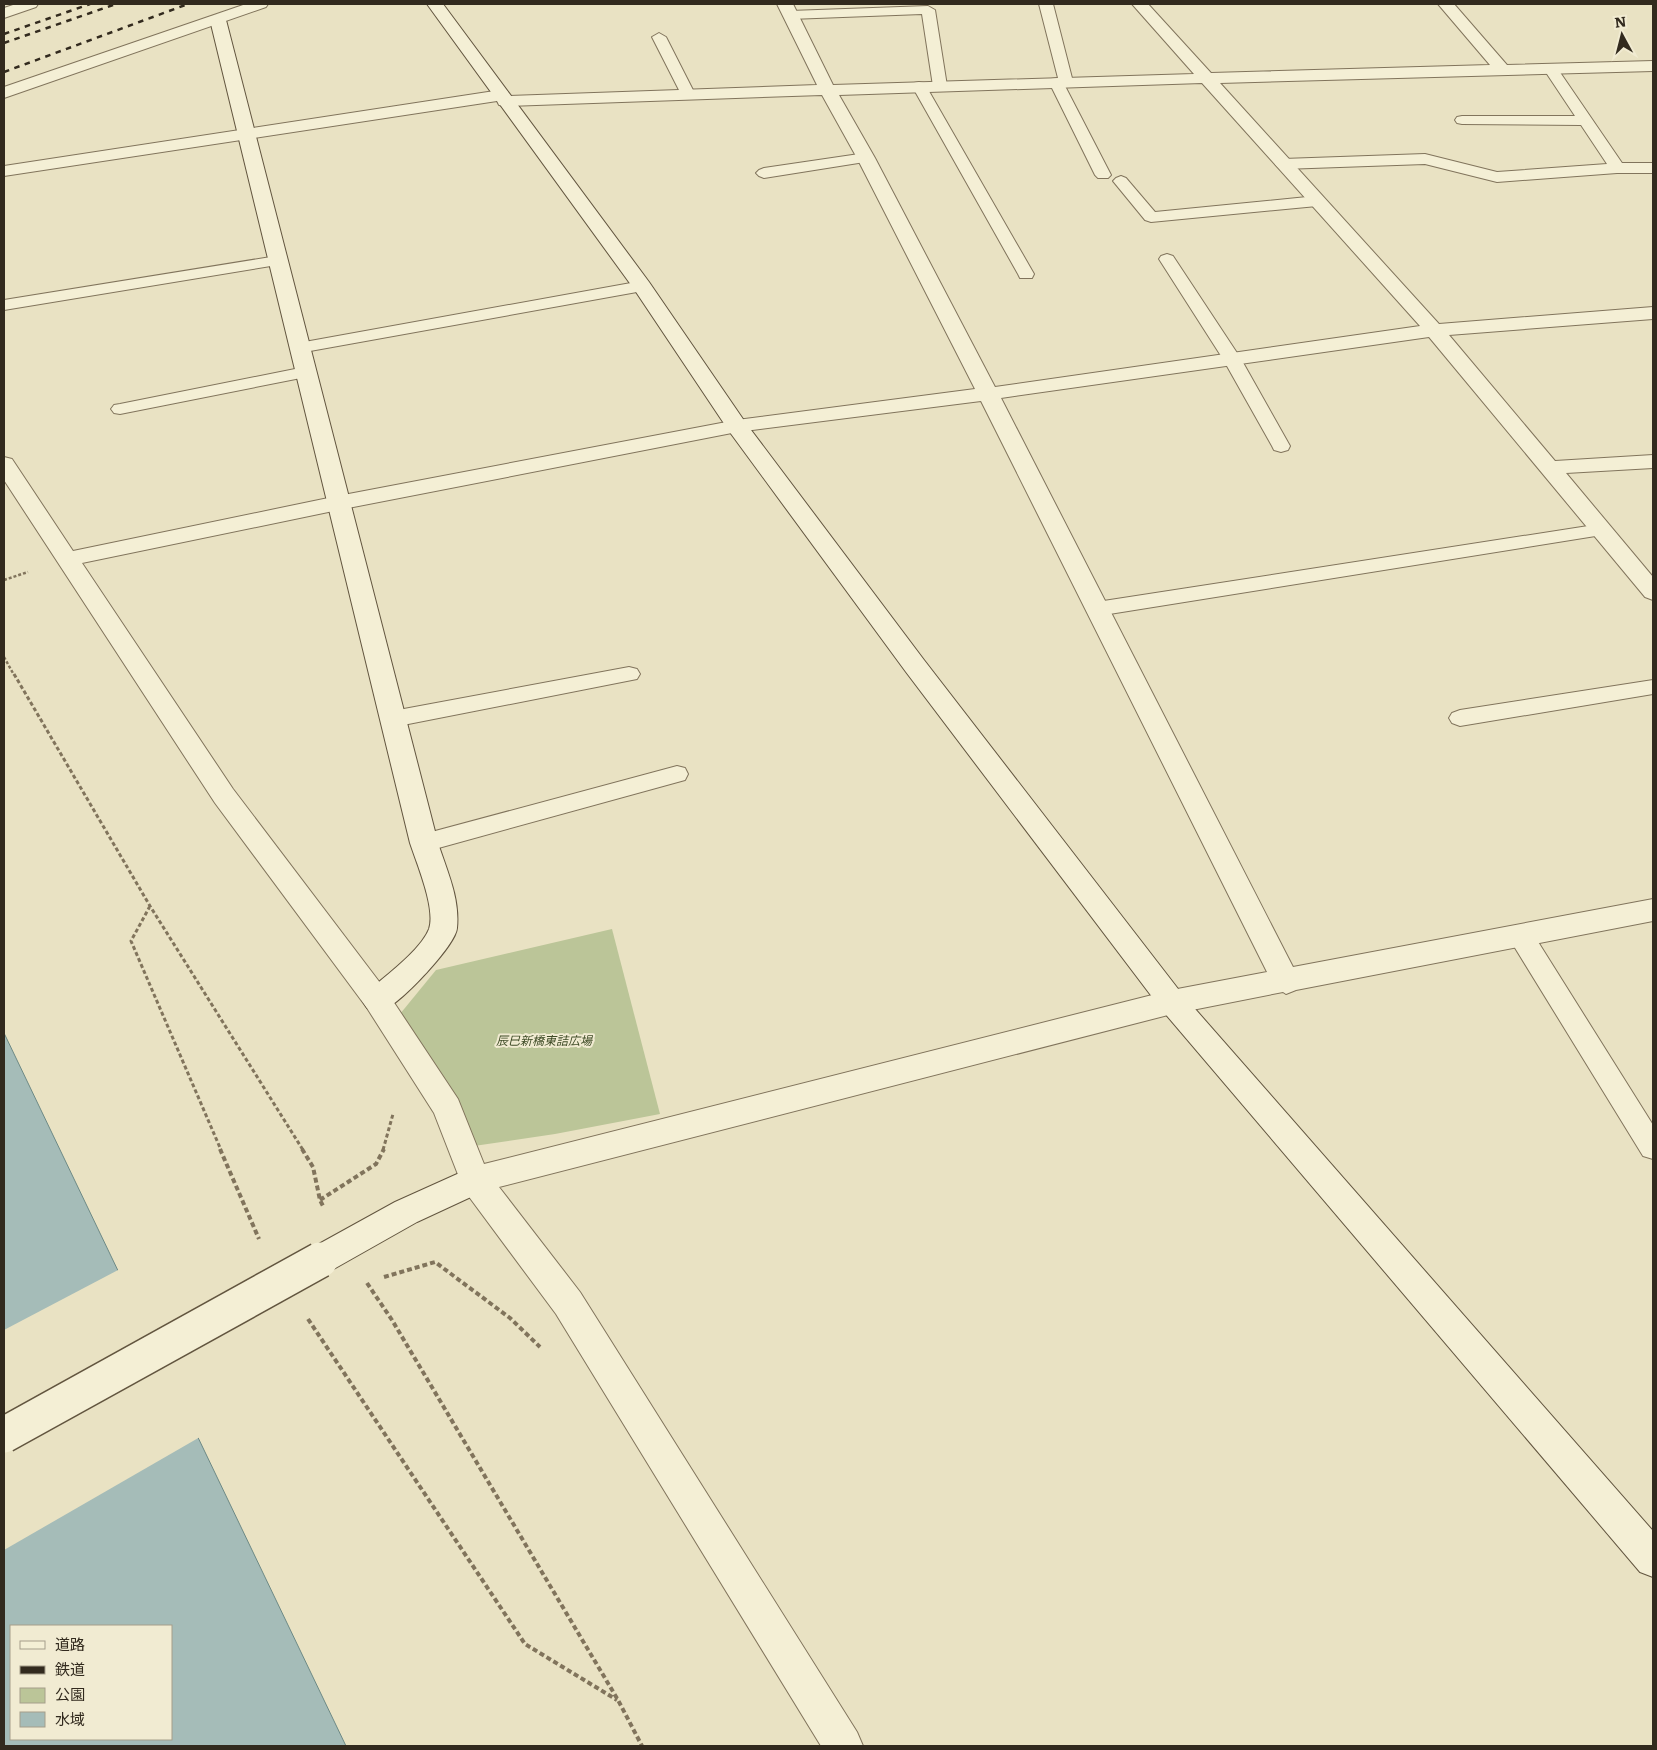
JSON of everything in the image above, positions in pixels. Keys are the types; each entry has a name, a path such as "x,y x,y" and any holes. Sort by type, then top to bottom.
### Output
{"street":[{"path":"4,13 30,4"},
{"path":"4,93 260,4"},
{"path":"435,4 642,286 737,426 921,674 1172,1002 1653,1559"},
{"path":"1140,4 1434,330 1653,592"},
{"path":"1446,4 1502,69"},
{"path":"788,9 827,89 866,158 988,394 1286,982"},
{"path":"218,20 424,843 443,901 443,930 424,958 377,1000"},
{"path":"4,171 503,98 1653,66"},
{"path":"68,559 338,503 737,426 988,394 1434,330 1653,313"},
{"path":"1549,468 1653,461"},
{"path":"4,464 224,796 377,1000 447,1108 475,1180 568,1303 843,1746"},
{"path":"4,1435 406,1212 475,1180 1172,1002 1286,982 1653,910"}],"lane":[{"path":"1046,4 1061,82 1103,175"},
{"path":"788,9 928,10 940,86"},
{"path":"659,37 688,94"},
{"path":"1550,68 1617,168"},
{"path":"918,86 1026,274"},
{"path":"1462,120 1586,121"},
{"path":"764,173 866,158"},
{"path":"1283,164 1426,159 1497,177 1617,168 1653,168"},
{"path":"1122,181 1151,217 1317,201"},
{"path":"1167,259 1232,359 1281,446"},
{"path":"4,305 277,261"},
{"path":"299,348 642,286"},
{"path":"120,409 305,372"},
{"path":"1097,609 1601,530"},
{"path":"393,719 628,674"},
{"path":"1460,718 1653,687"},
{"path":"424,843 677,774"},
{"path":"1521,936 1653,1148"}],"path":[{"path":"4,580 35,569"},
{"path":"4,657 150,906 313,1168 333,1253 366,1282 392,1320 618,1700 642,1746"},
{"path":"150,906 131,940 260,1242"},
{"path":"320,1200 376,1164 386,1144 393,1114"},
{"path":"366,1282 435,1262 510,1318 541,1349"},
{"path":"307,1317 525,1644 618,1700"}],"green space":[{"name":"辰巳新橋東詰広場","path":"612,929 660,1114 555,1134 467,1147 400,1014 436,970"}],"water":[{"path":"4,1033 346,1746 4,1746"}],"pier":[{"path":"120,1269 200,1437 4,1550 4,1330"}],"railway":[{"path":"4,34 90,4"},
{"path":"4,43 116,4"},
{"path":"4,72 188,4"}]}
